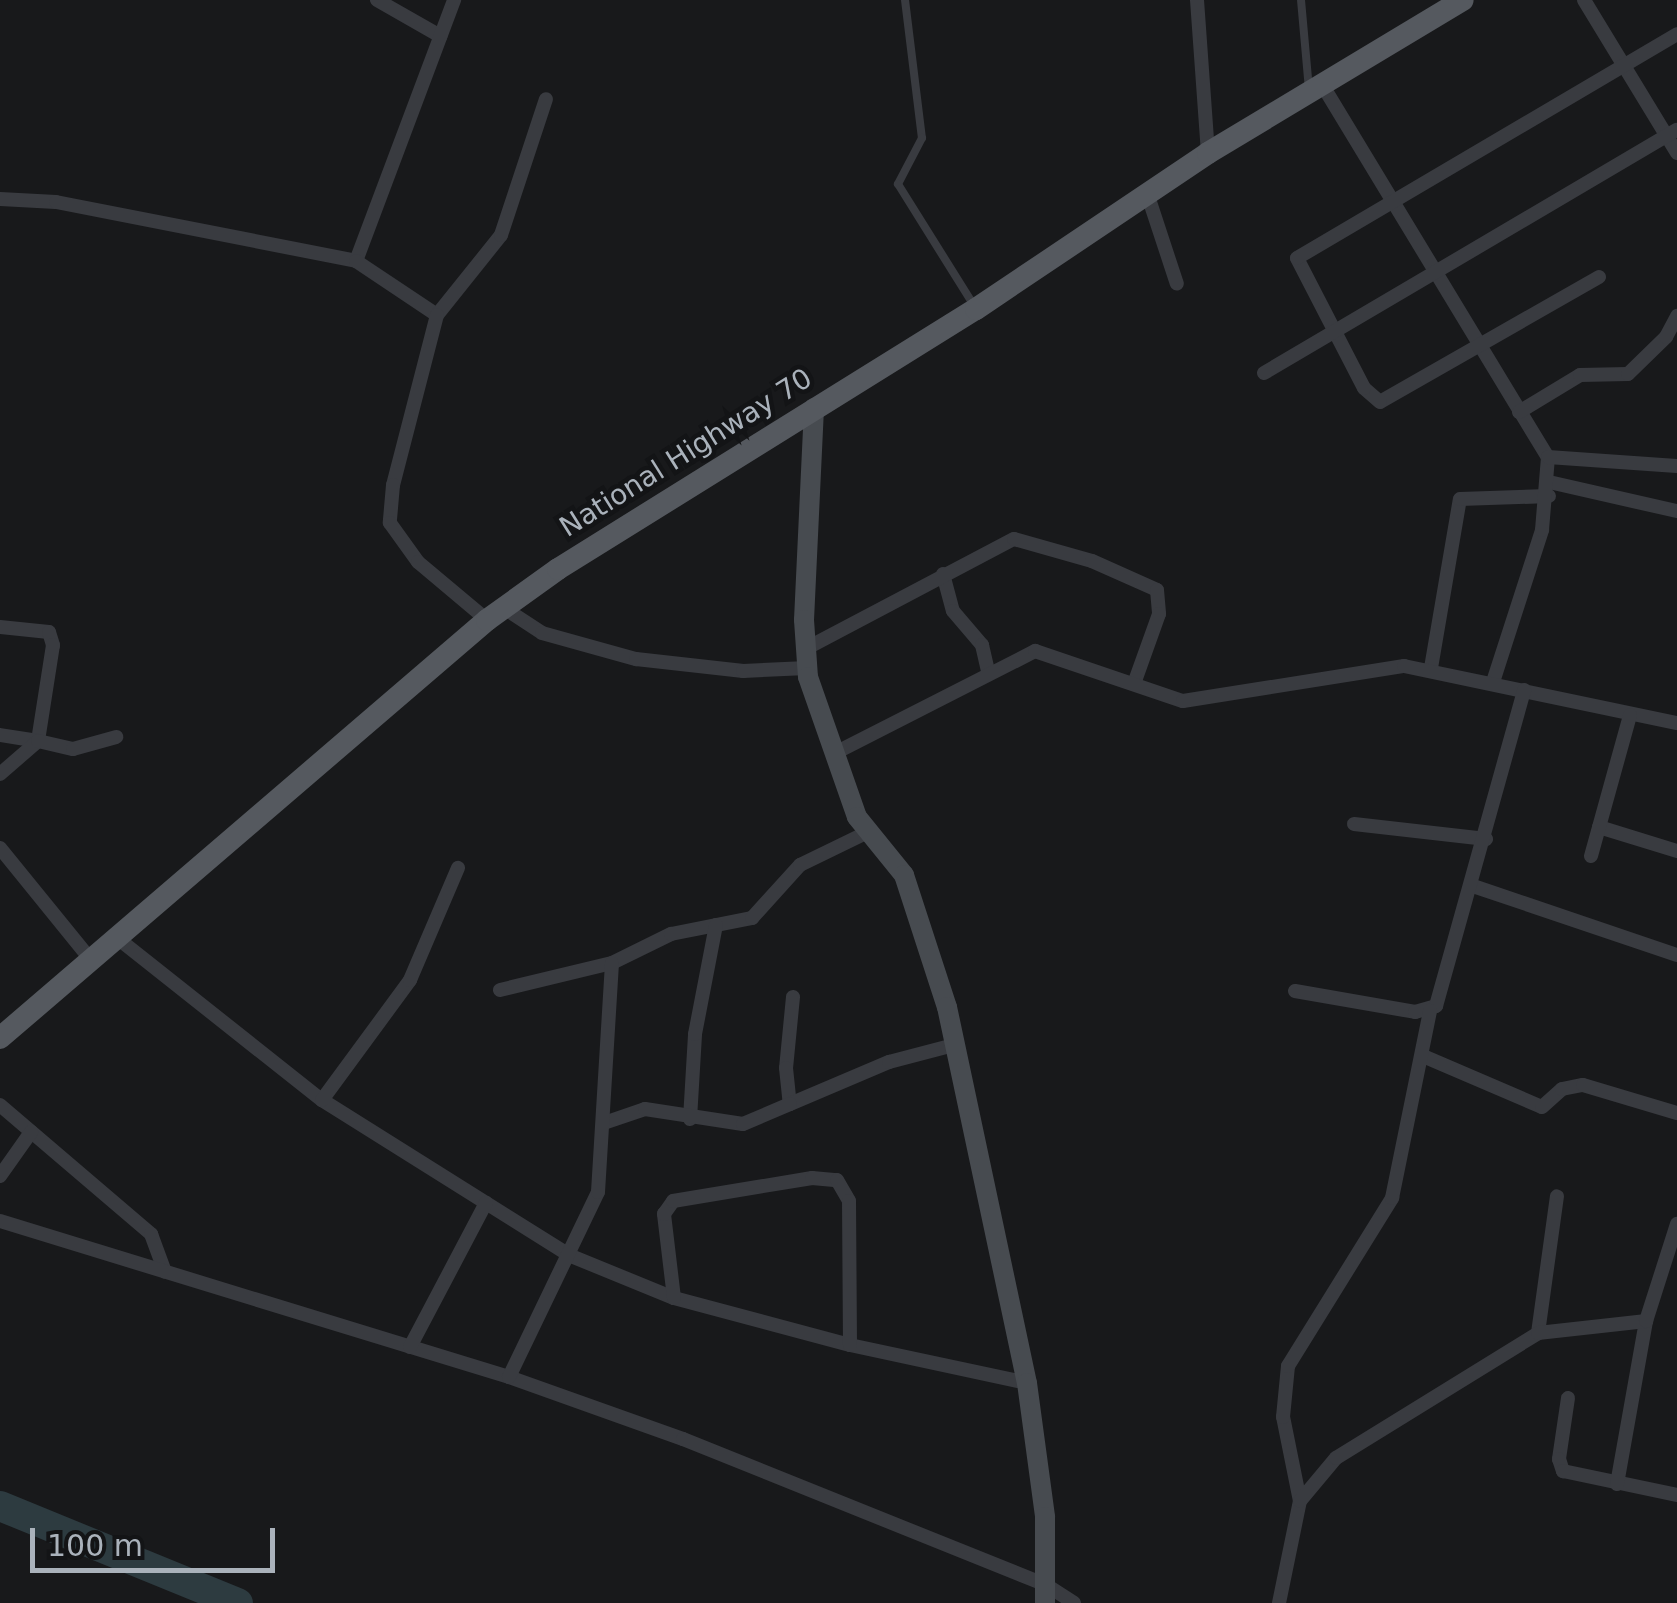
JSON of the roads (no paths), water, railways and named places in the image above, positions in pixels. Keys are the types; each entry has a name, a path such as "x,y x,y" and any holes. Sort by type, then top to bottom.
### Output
{"main road":[{"name":"National Highway 70","path":"0,1038 496,614 814,408 1149,199 1208,153 1463,0"},
{"path":"814,408 806,659 835,752 868,832 904,875 954,1045 1028,1383 1046,1594"}],"street":[{"path":"377,0 440,36"},
{"path":"356,262 454,0"},
{"path":"1198,0 1208,153"},
{"path":"1584,0 1622,64 1672,133 1677,153"},
{"path":"1600,277 1380,402 1364,388 1301,274 1298,254 1677,34"},
{"path":"1316,90 1438,269 1477,347 1548,456 1549,489 1493,682"},
{"path":"546,99 501,235 483,266 437,316 394,485 390,523 418,562 496,614 542,632 636,658 743,671 806,659 942,574 1014,539 1152,586 1162,603 1134,684"},
{"path":"1264,373 1672,133"},
{"path":"1149,199 1177,284"},
{"path":"0,200 56,202 356,262 437,316"},
{"path":"1518,412 1580,375 1628,374 1666,337 1677,316"},
{"path":"1548,456 1677,466"},
{"path":"1431,668 1460,498 1549,489 1677,510"},
{"path":"942,574 958,620 982,645 988,670"},
{"path":"0,627 52,635 38,741 0,774"},
{"path":"835,752 988,670 1043,651 1134,684 1200,701 1377,667 1431,668 1677,724"},
{"path":"1279,1603 1300,1501 1283,1418 1288,1366 1384,1218 1424,1056 1430,1011 1441,996 1524,690"},
{"path":"1591,856 1630,714"},
{"path":"0,734 72,749 116,737"},
{"path":"1354,824 1486,839"},
{"path":"1599,827 1677,851"},
{"path":"500,990 612,963 671,934 760,913 800,865 868,832"},
{"path":"0,848 91,960"},
{"path":"322,1100 410,980 458,868"},
{"path":"1473,886 1677,955"},
{"path":"690,1119 695,1034 716,926"},
{"path":"116,937 322,1100 571,1256 674,1298 850,1346 1028,1383"},
{"path":"509,1378 571,1256 598,1192 612,963"},
{"path":"1295,991 1430,1011"},
{"path":"790,1104 786,1068 793,996"},
{"path":"604,1122 638,1109 744,1124 889,1062 954,1045"},
{"path":"1424,1056 1542,1107 1562,1089 1583,1084 1677,1113"},
{"path":"0,1105 151,1234 164,1272"},
{"path":"0,1176 32,1132"},
{"path":"674,1298 664,1214 673,1201 828,1178 843,1184 849,1202 850,1346"},
{"path":"1538,1333 1557,1196"},
{"path":"410,1347 486,1203"},
{"path":"0,1221 509,1378 683,1439 1074,1603"},
{"path":"1618,1484 1646,1321 1677,1224"},
{"path":"1300,1501 1354,1445 1538,1333 1646,1321"},
{"path":"1568,1398 1559,1459 1564,1471 1677,1495"}],"lane":[{"path":"905,0 922,138 898,184 976,310"},
{"path":"1301,0 1316,90"}],"waterway":[{"path":"0,1506 238,1603"}]}
